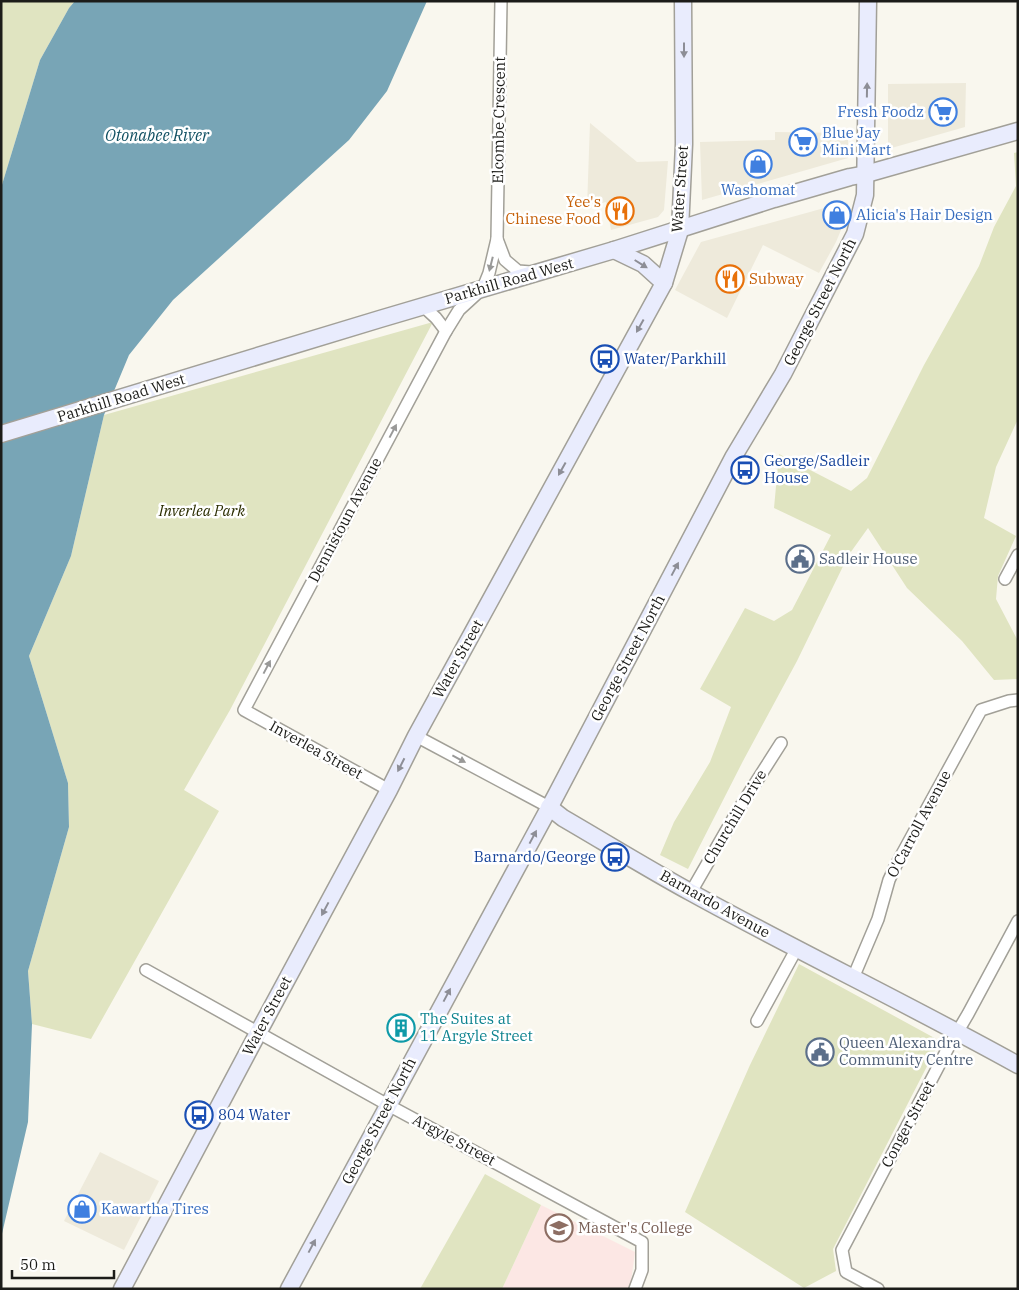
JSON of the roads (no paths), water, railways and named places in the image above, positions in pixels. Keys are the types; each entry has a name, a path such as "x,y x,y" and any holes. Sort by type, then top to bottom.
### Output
{"main road":[{"name":"Water Street","path":"122,1289 416,736 664,283 680,230 684,144 683,1"},
{"name":"George Street North","path":"289,1289 549,807 734,456 783,374 855,234 866,195 868,1"},
{"name":"Parkhill Road West","path":"1,434 680,230 774,199 1018,132"},
{"path":"614,250 643,264 664,283"},
{"name":"Barnardo Avenue","path":"549,807 563,818 691,892 958,1031 1018,1065"}],"street":[{"name":"Elcombe Crescent","path":"483,288 489,273 497,239 501,1"},
{"name":"Elcombe Crescent","path":"497,239 505,260 518,271 535,273"},
{"name":"Dennistoun Avenue","path":"244,710 446,331 459,310 483,288"},
{"path":"423,306 446,331"},
{"path":"1005,579 1018,555"},
{"name":"O'Carroll Avenue","path":"853,978 878,919 889,880 895,867 981,710 1018,700"},
{"name":"Inverlea Street","path":"244,710 388,790"},
{"name":"Barnardo Avenue","path":"416,736 549,807"},
{"name":"Churchill Drive","path":"691,892 737,812 781,743"},
{"name":"Conger Street","path":"878,1289 846,1272 842,1250 948,1048 1018,921"},
{"path":"757,1021 797,948"},
{"name":"Argyle Street","path":"146,970 388,1105 642,1242 642,1270 635,1289"}],"water":[{"name":"Otonabee River","path":"75,1 427,1 387,91 349,140 173,300 129,355 104,415 71,556 29,656 68,783 69,827 28,971 32,1024 28,1122 1,1238 1,188 40,60 69,8"}],"place":[{"name":"Fresh Foodz","path":"943,112"},
{"name":"Blue Jay Mini Mart","path":"803,142"},
{"name":"Washomat","path":"758,164"},
{"name":"Yee's Chinese Food","path":"620,211"},
{"name":"Alicia's Hair Design","path":"837,215"},
{"name":"Subway","path":"730,279"},
{"name":"Water/Parkhill","path":"605,359"},
{"name":"George/Sadleir House","path":"745,470"},
{"name":"Sadleir House","path":"800,559"},
{"name":"Barnardo/George","path":"615,857"},
{"name":"The Suites at 11 Argyle Street","path":"401,1028"},
{"name":"Queen Alexandra Community Centre","path":"820,1052"},
{"name":"804 Water","path":"199,1115"},
{"name":"Kawartha Tires","path":"82,1209"},
{"name":"Master's College","path":"559,1228"}],"park label":[{"name":"Inverlea Park","path":"202,511"}]}
